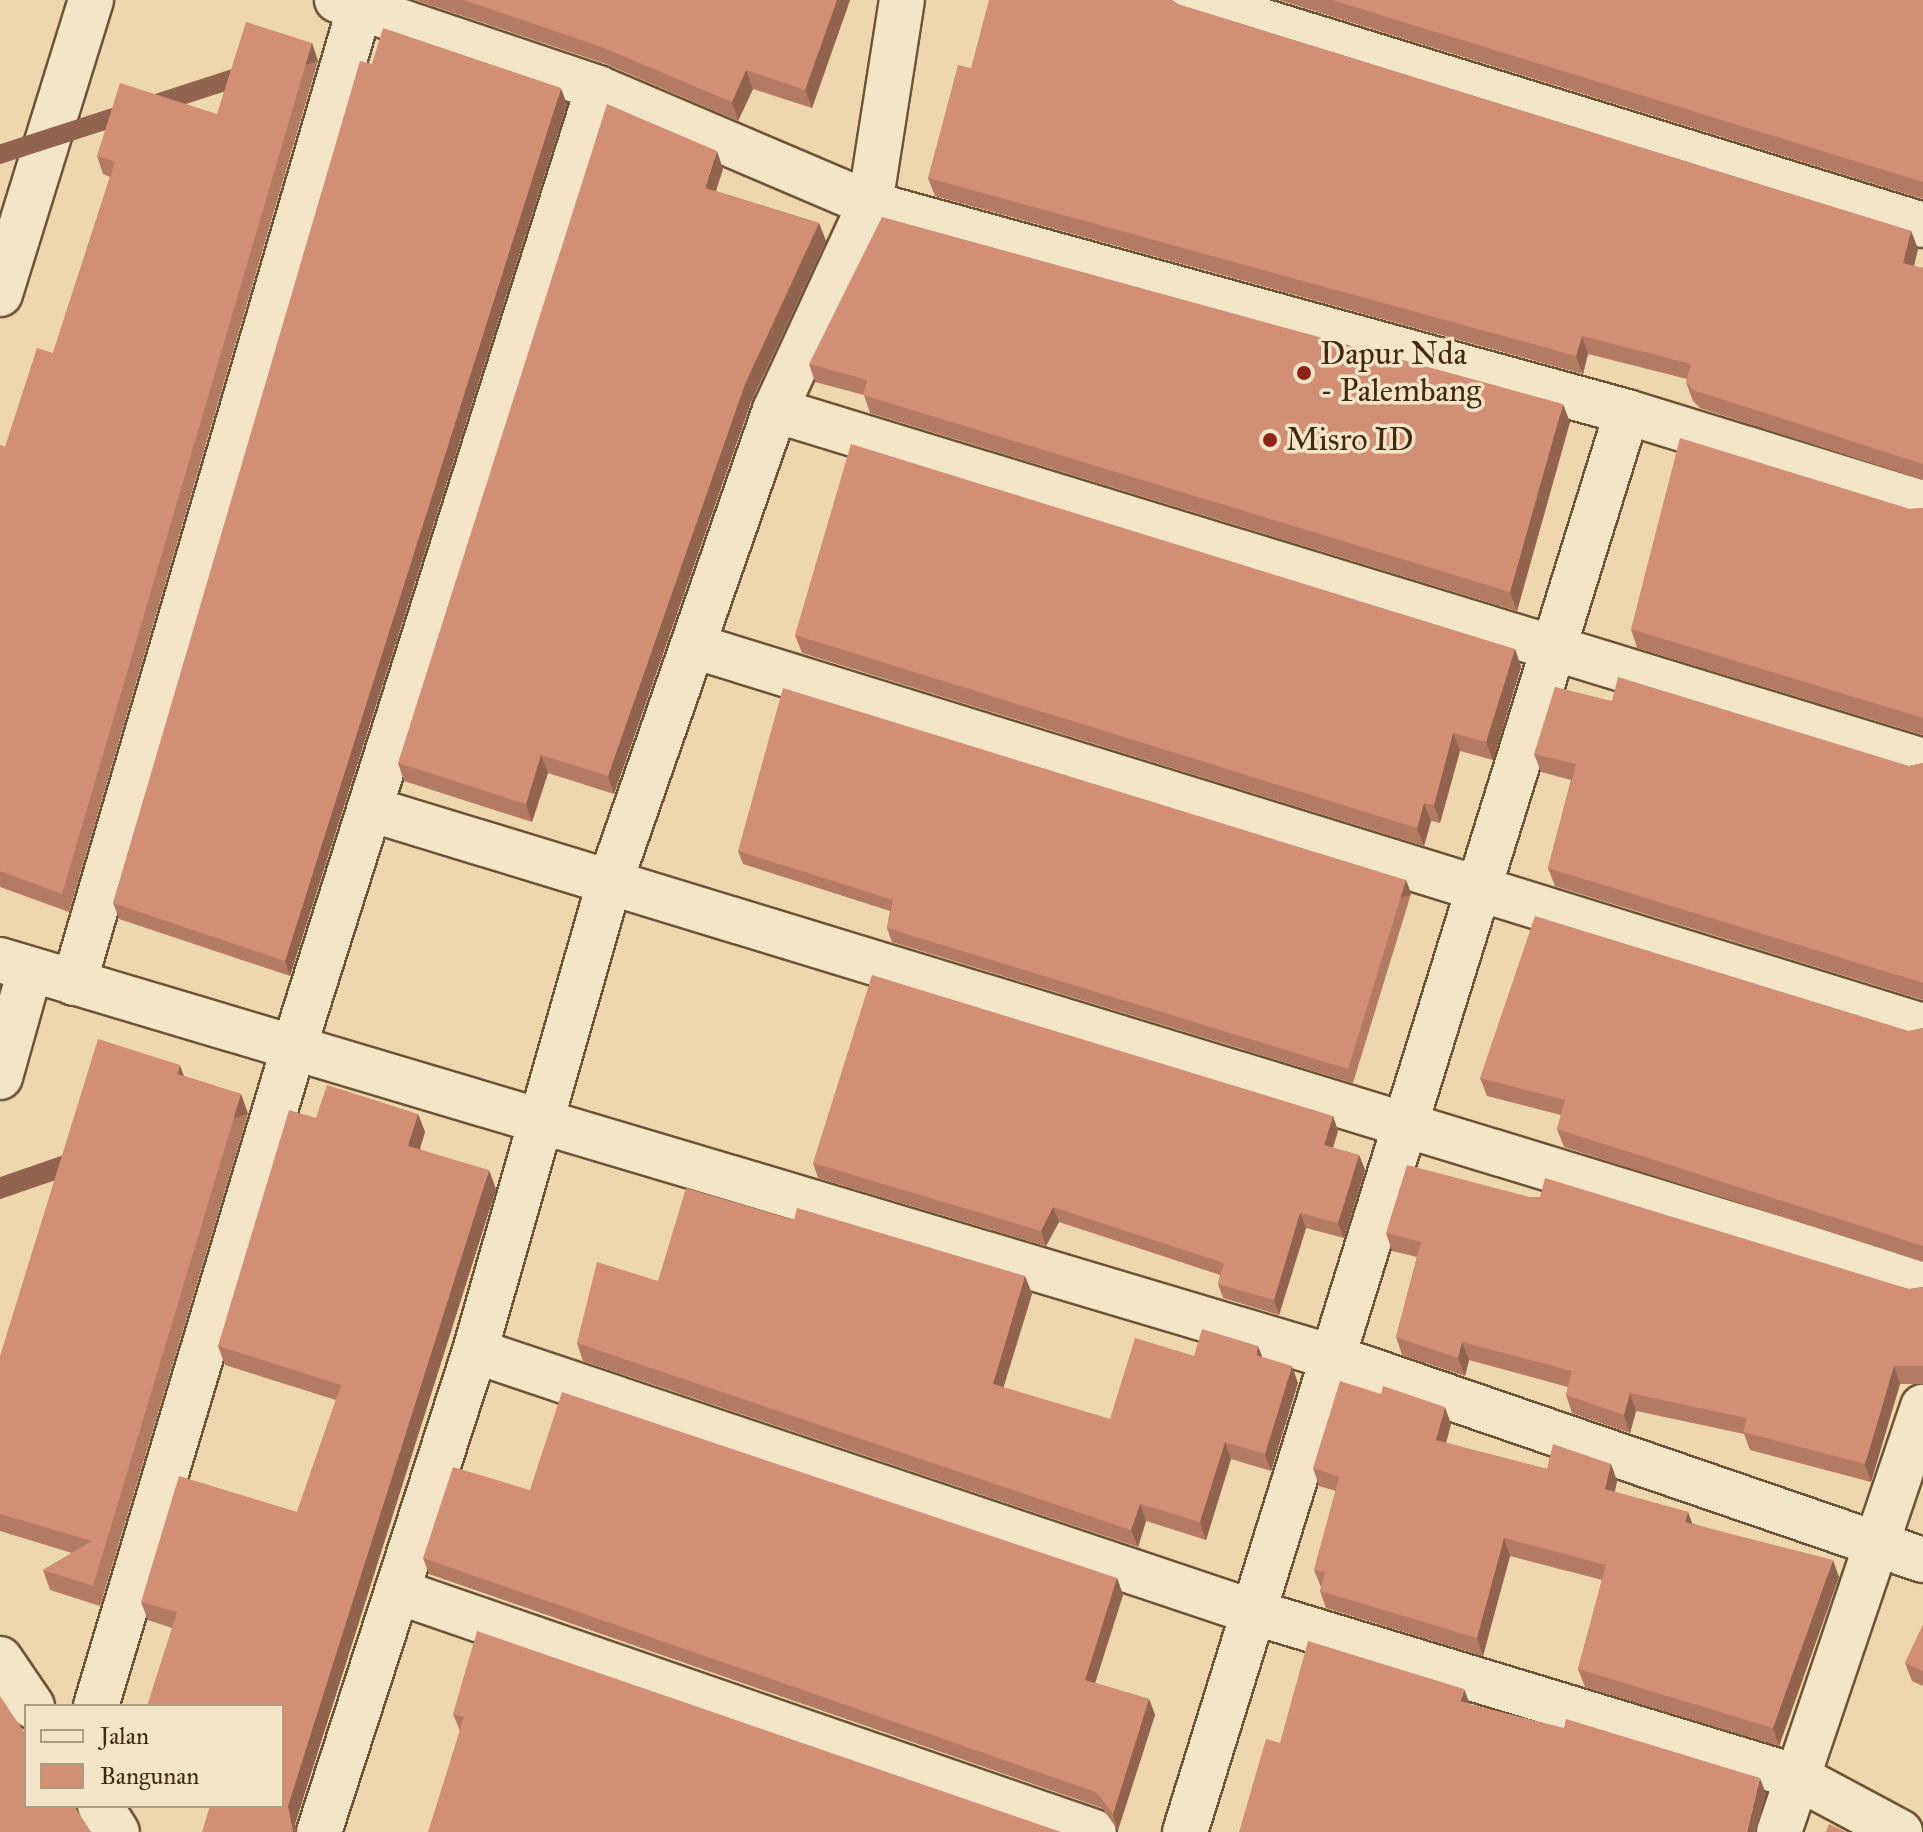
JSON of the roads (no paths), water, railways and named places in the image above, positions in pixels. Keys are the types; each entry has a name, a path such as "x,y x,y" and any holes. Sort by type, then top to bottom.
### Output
{"street":[{"path":"0,294 91,0"},
{"path":"321,1831 475,1351 537,1119 609,885 697,647 775,410 870,204 902,0"},
{"path":"1194,0 1923,225"},
{"path":"74,983 348,4 598,88 870,204 1627,412 1923,503"},
{"path":"97,1704 294,1047 598,88"},
{"path":"775,410 1923,761"},
{"path":"1185,1832 1627,412"},
{"path":"697,647 1923,1026"},
{"path":"370,809 609,885 1923,1283"},
{"path":"0,1077 15,965 1332,1357 1877,1540 1923,1560"},
{"path":"475,1351 1253,1612 1797,1777 1900,1832"},
{"path":"1779,1832 1923,1407"},
{"path":"399,1592 1094,1832"},
{"path":"0,1659 31,1704"},
{"path":"101,1808 117,1832"}],"place":[{"name":"Dapur Nda - Palembang","path":"1304,373"},
{"name":"Misro ID","path":"1270,440"}]}
